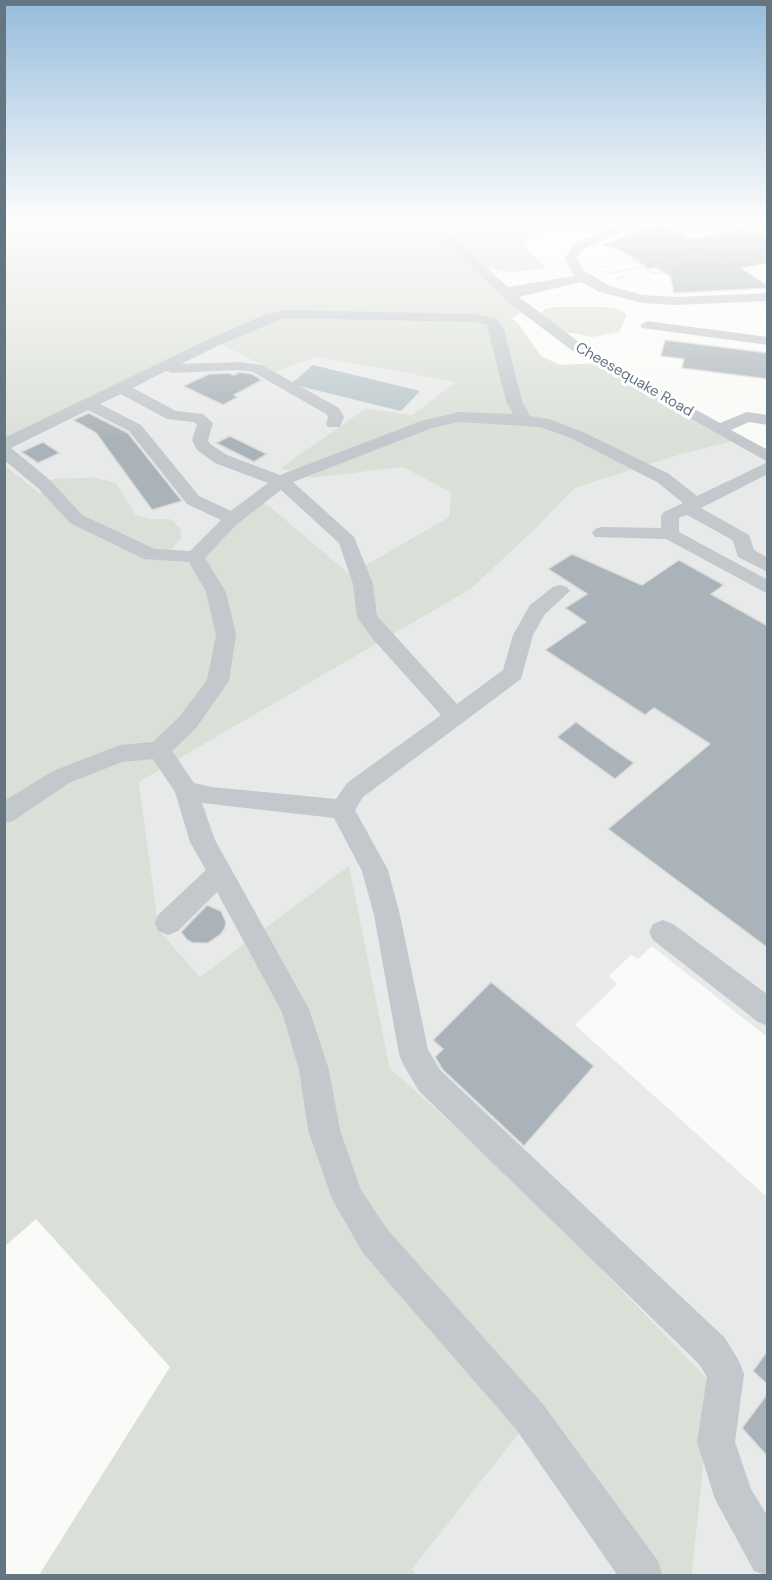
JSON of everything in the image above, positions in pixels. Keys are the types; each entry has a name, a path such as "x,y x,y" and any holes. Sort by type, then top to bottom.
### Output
{"street":[{"name":"Cheesequake Road","path":"509,295 586,354 768,457"},
{"path":"627,295 661,301 768,297"},
{"path":"300,456 195,557 151,555 76,519 5,445 155,371 269,318 284,314 475,318 492,322 497,329 514,401 526,421"},
{"path":"647,325 768,340"},
{"path":"155,371 210,366 257,368 322,403 333,411 336,417 334,424"},
{"path":"121,388 173,416 197,417 205,423 200,440 203,447 221,459 276,480 347,541 363,584 367,617 455,716"},
{"path":"88,404 135,428 193,500 233,519"},
{"path":"276,480 427,424 459,417 543,423 577,435 663,478 692,506 734,533 742,541 745,554 766,580"},
{"path":"719,429 747,417 768,420"},
{"path":"670,534 670,516 768,467"},
{"path":"602,533 670,534 715,558 766,580"},
{"path":"715,558 742,541"},
{"path":"4,814 61,777 120,754 159,750 188,722 218,681 226,635 216,592 195,557"},
{"path":"342,809 356,790 513,674 523,635 537,610 560,591"},
{"path":"159,750 186,790 203,842 295,1009 314,1070 324,1130 348,1198 375,1241 529,1416 643,1575"},
{"path":"186,790 212,796 342,809"},
{"path":"342,809 375,870 387,915 414,1054 430,1081 712,1351 726,1374 716,1442 735,1499 768,1557"},
{"path":"168,923 220,873"},
{"path":"663,932 768,1013"}],"shaded area":[{"path":"5,295 510,295 527,310 512,318 541,356 560,365 601,363 738,440 682,454 575,488 471,589 139,782 159,930 200,977 349,866 390,1068 526,1190 712,1384 692,1575 641,1575 536,1412 412,1569 416,1575 39,1575 170,1367 36,1219 5,1246 4,464 40,494 53,479 93,477 116,483 136,515 150,519 170,519 181,529 181,539 165,556 195,557 228,512 244,501 268,505 349,574 449,517 451,493 403,467 313,478 281,468 366,408 412,415 455,382 318,357 275,372 213,340 5,438"},
{"path":"605,307 618,309 627,314 619,332 592,337 574,333 556,333 536,318 545,309"},
{"path":"213,340 275,372 318,357 455,382 412,415 366,408 282,468 313,478 403,467 451,493 449,517 348,574 268,505 195,557 164,557 181,539 170,519 150,519 136,515 116,483 93,477 78,477 40,495 5,464 4,438"},
{"path":"313,365 420,391 401,411 291,384"},
{"path":"738,440 767,457 767,1037 652,946 638,959 631,955 609,976 617,984 575,1025 767,1197 767,1575 692,1575 712,1384 526,1190 390,1068 349,867 200,977 159,930 139,782 471,589 575,488 682,454"},
{"path":"536,1412 641,1575 416,1576 412,1569"}],"building":[{"path":"665,340 768,353 768,379 682,368 684,359 661,356"},
{"path":"240,372 252,374 262,380 234,395 238,397 223,405 183,386 209,374 234,375"},
{"path":"89,413 128,433 182,501 152,510 96,433 73,420"},
{"path":"230,436 267,454 254,462 216,443"},
{"path":"43,442 60,453 38,463 21,452"},
{"path":"572,554 642,585 679,560 724,585 711,594 768,626 768,948 608,829 710,744 654,708 645,715 545,650 586,622 565,608 587,594 548,569"},
{"path":"576,722 634,763 615,779 557,737"},
{"path":"207,905 221,911 226,922 225,928 221,934 208,943 193,943 187,940 181,932"},
{"path":"491,982 594,1066 524,1146 443,1070 435,1057 443,1049 433,1040"},
{"path":"768,1350 768,1385 753,1371"},
{"path":"768,1393 768,1457 742,1428"}]}
